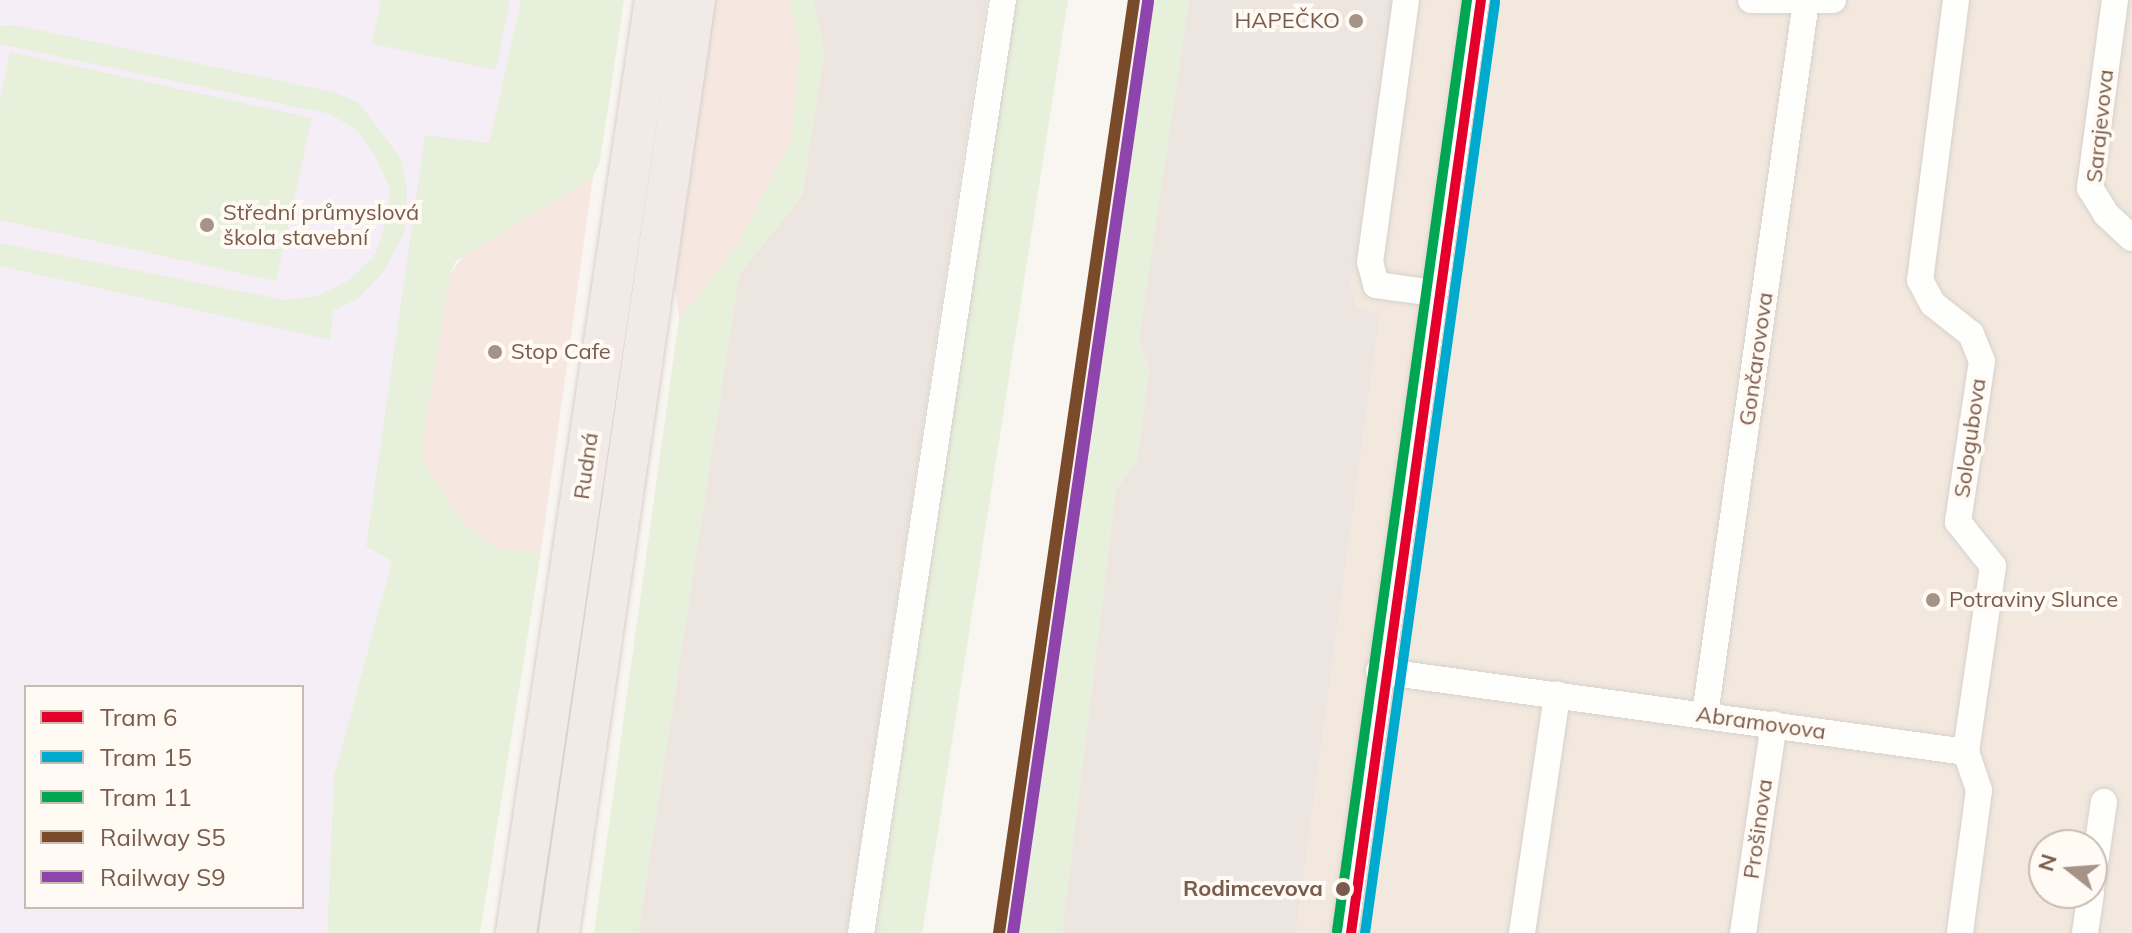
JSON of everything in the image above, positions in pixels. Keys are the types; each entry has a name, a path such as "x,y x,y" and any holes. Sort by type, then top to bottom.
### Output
{"highway":[{"name":"Rudná","path":"516,933 655,0"},
{"name":"Rudná","path":"559,933 695,0"}],"street":[{"path":"861,933 1003,0"},
{"path":"1406,0 1370,262 1376,285 1434,293"},
{"path":"1345,933 1379,671 1476,0"},
{"path":"1751,0 1833,0"},
{"name":"Sologubova","path":"1956,0 1920,280 1933,304 1971,334 1982,361 1958,522 1993,566 1966,752 1979,790 1960,933"},
{"name":"Sarajevova","path":"2115,0 2090,188 2106,214 2132,238"},
{"name":"Gončarovova","path":"1705,715 1806,2"},
{"name":"Abramovova","path":"1379,671 1966,752"},
{"path":"1522,933 1557,695"},
{"name":"Prošinova","path":"1743,933 1774,724"},
{"path":"2100,829 2104,802"},
{"path":"2085,933 2089,909"}],"shaded area":[{"path":"0,0 521,0 489,144 426,136 366,545 392,561 334,776 327,933 0,933"},
{"path":"706,0 789,0 800,47 792,138 734,251 679,319 670,247"},
{"path":"813,0 987,0 847,933 638,933 739,274 802,196 824,52"},
{"path":"1189,0 1397,0 1351,286 1357,307 1380,315 1296,933 1062,933 1116,489 1137,461 1149,368 1138,340"},
{"path":"1397,0 2132,0 2132,933 1296,933 1380,315 1357,307 1351,286"},
{"path":"593,177 541,552 500,550 463,523 424,463 422,443 450,274 468,250"}],"green space":[{"path":"381,0 510,0 496,70 372,44"},
{"path":"521,0 624,0 600,161 593,177 456,261 450,274 422,443 424,463 463,523 500,550 541,552 480,933 327,933 334,776 392,561 366,546 425,135 489,143"},
{"path":"789,0 813,0 824,52 802,196 739,274 638,933 594,933 679,319 734,251 792,138 800,47"},
{"path":"1014,0 1068,0 922,933 876,933"},
{"path":"1149,0 1189,0 1139,340 1149,368 1137,461 1116,489 1062,933 1015,933"},
{"path":"15,25 333,92 359,103 400,157 407,187 405,231 384,271 360,297 333,311 330,340 0,266 0,243 284,300 317,296 349,280 375,256 388,215 389,187 376,157 358,131 330,114 0,44 0,26"},
{"path":"10,52 312,118 276,281 0,220 0,99"}],"tram line":[{"name":"11","path":"1337,931 1467,0"},
{"name":"6","path":"1351,933 1481,0"},
{"name":"15","path":"1365,933 1495,2"}],"rail line":[{"name":"S5","path":"999,933 1134,0"},
{"name":"S9","path":"1013,933 1148,2"}],"place":[{"name":"HAPEČKO","path":"1356,21"},
{"name":"Střední průmyslová škola stavební","path":"207,225"},
{"name":"Stop Cafe","path":"495,352"},
{"name":"Potraviny Slunce","path":"1933,600"},
{"name":"Rodimcevova","path":"1343,889"}]}
